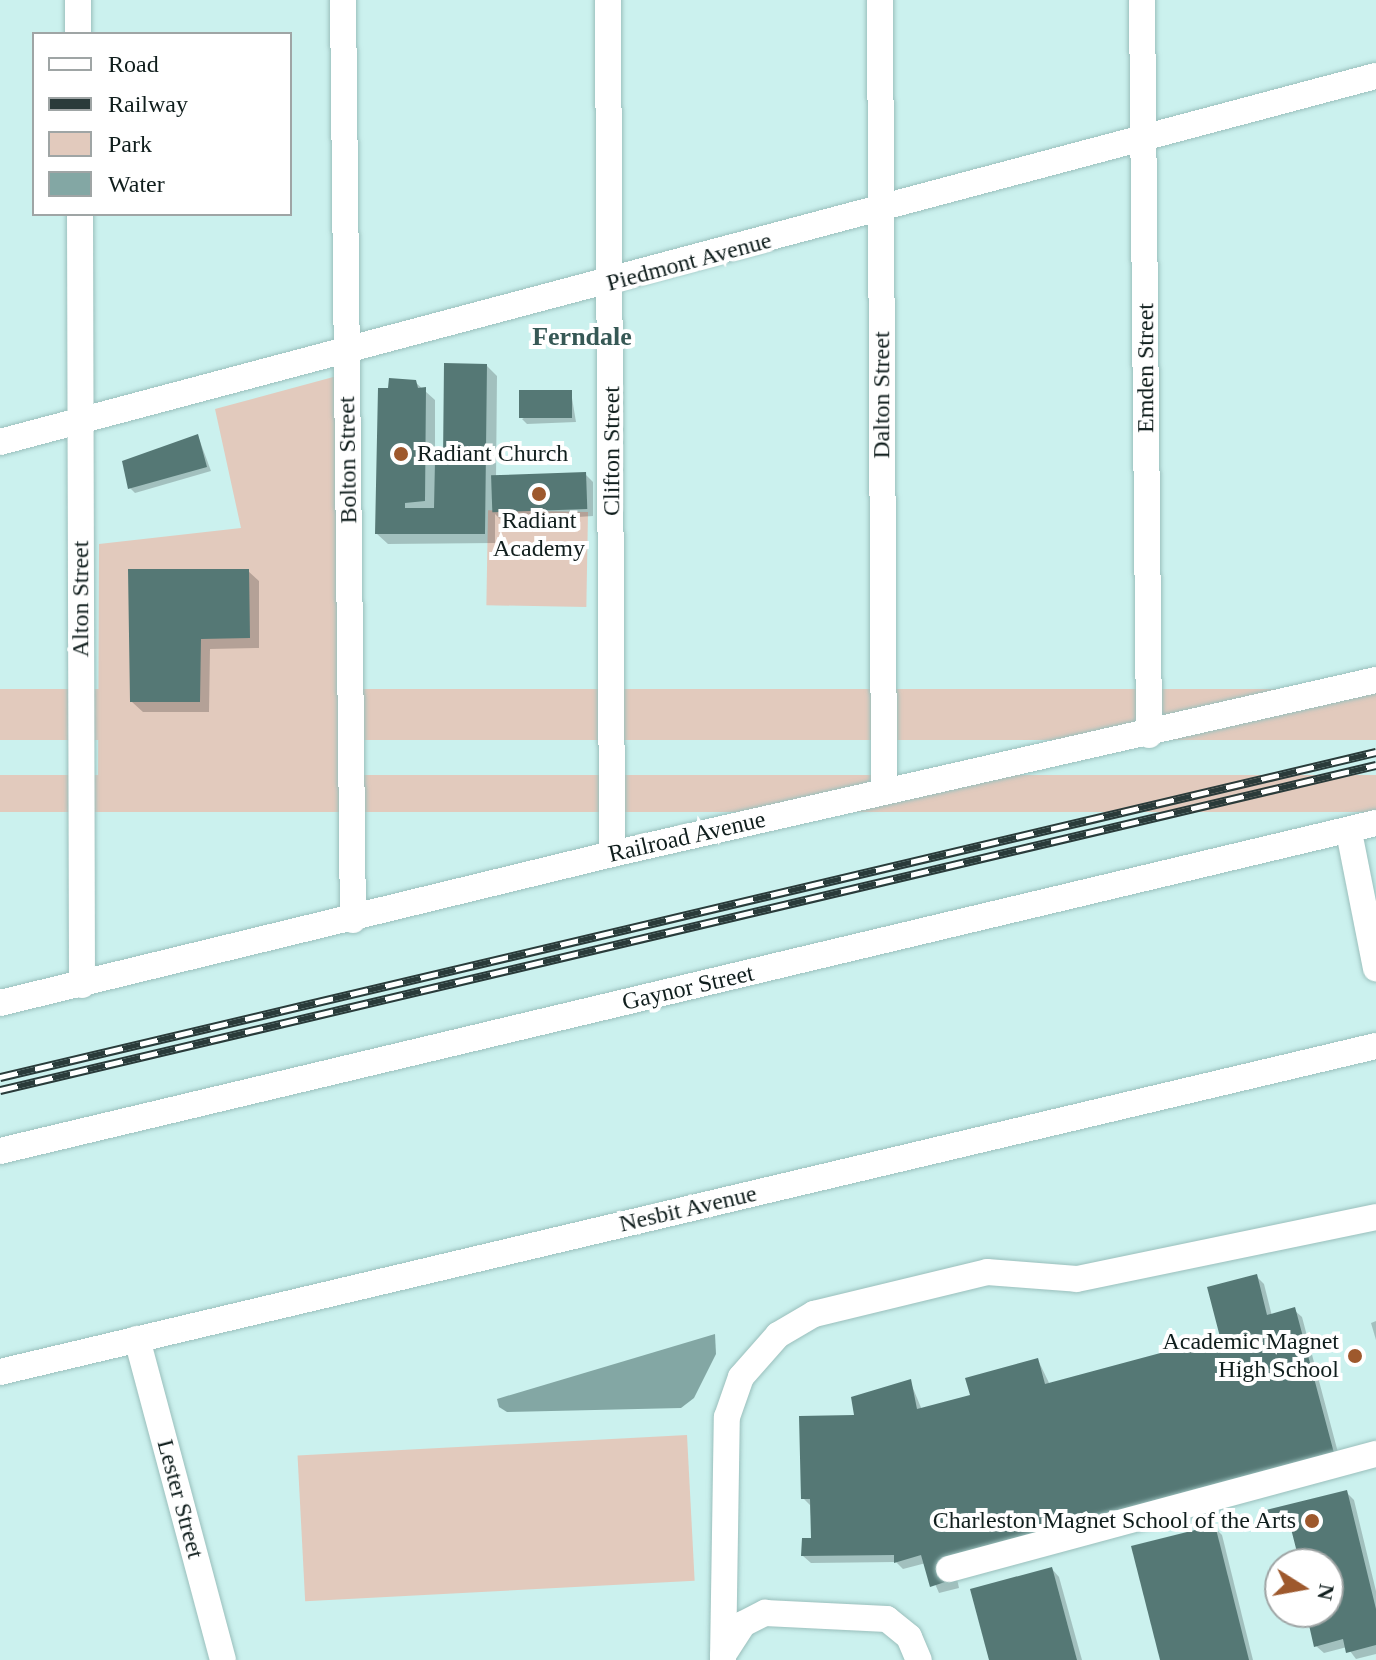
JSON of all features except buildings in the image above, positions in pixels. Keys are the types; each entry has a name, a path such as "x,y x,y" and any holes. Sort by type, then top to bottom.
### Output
{"street":[{"path":"78,0 78,32"},
{"name":"Bolton Street","path":"343,0 353,920"},
{"name":"Clifton Street","path":"608,0 612,283 612,854"},
{"name":"Dalton Street","path":"880,0 884,790"},
{"name":"Emden Street","path":"1142,0 1149,735"},
{"name":"Piedmont Avenue","path":"0,442 347,354 1144,136 1376,76"},
{"name":"Alton Street","path":"80,216 82,985"},
{"name":"Railroad Avenue","path":"0,1003 884,790 1149,735 1376,680"},
{"name":"Gaynor Street","path":"0,1151 1349,832 1376,823"},
{"path":"1349,832 1376,968"},
{"name":"Nesbit Avenue","path":"0,1372 1376,1046"},
{"path":"723,1658 727,1417 741,1377 778,1335 814,1314 987,1272 1077,1279 1376,1217"},
{"name":"Lester Street","path":"137,1339 223,1660"},
{"path":"949,1569 1376,1454"},
{"path":"723,1658 743,1624 765,1613 887,1619 909,1637 919,1660"}],"green space":[{"path":"337,376 350,792 98,797 99,544 241,528 215,409"},
{"path":"488,510 588,512 586,607 486,605"},
{"path":"0,689 1376,689 1376,740 0,740"},
{"path":"0,775 1376,775 1376,812 0,812"},
{"path":"687,1435 695,1581 305,1601 298,1455"}],"water":[{"path":"715,1334 716,1354 694,1398 681,1408 507,1412 499,1407 497,1399"}],"railway":[{"path":"0,1077 1376,752"},
{"path":"0,1090 1376,765"}],"place":[{"name":"Radiant Church","path":"401,454"},
{"name":"Radiant Academy","path":"539,494"},
{"name":"Academic Magnet High School","path":"1355,1356"},
{"name":"Charleston Magnet School of the Arts","path":"1312,1521"}],"district":[{"name":"Ferndale","path":"582,337"}]}
